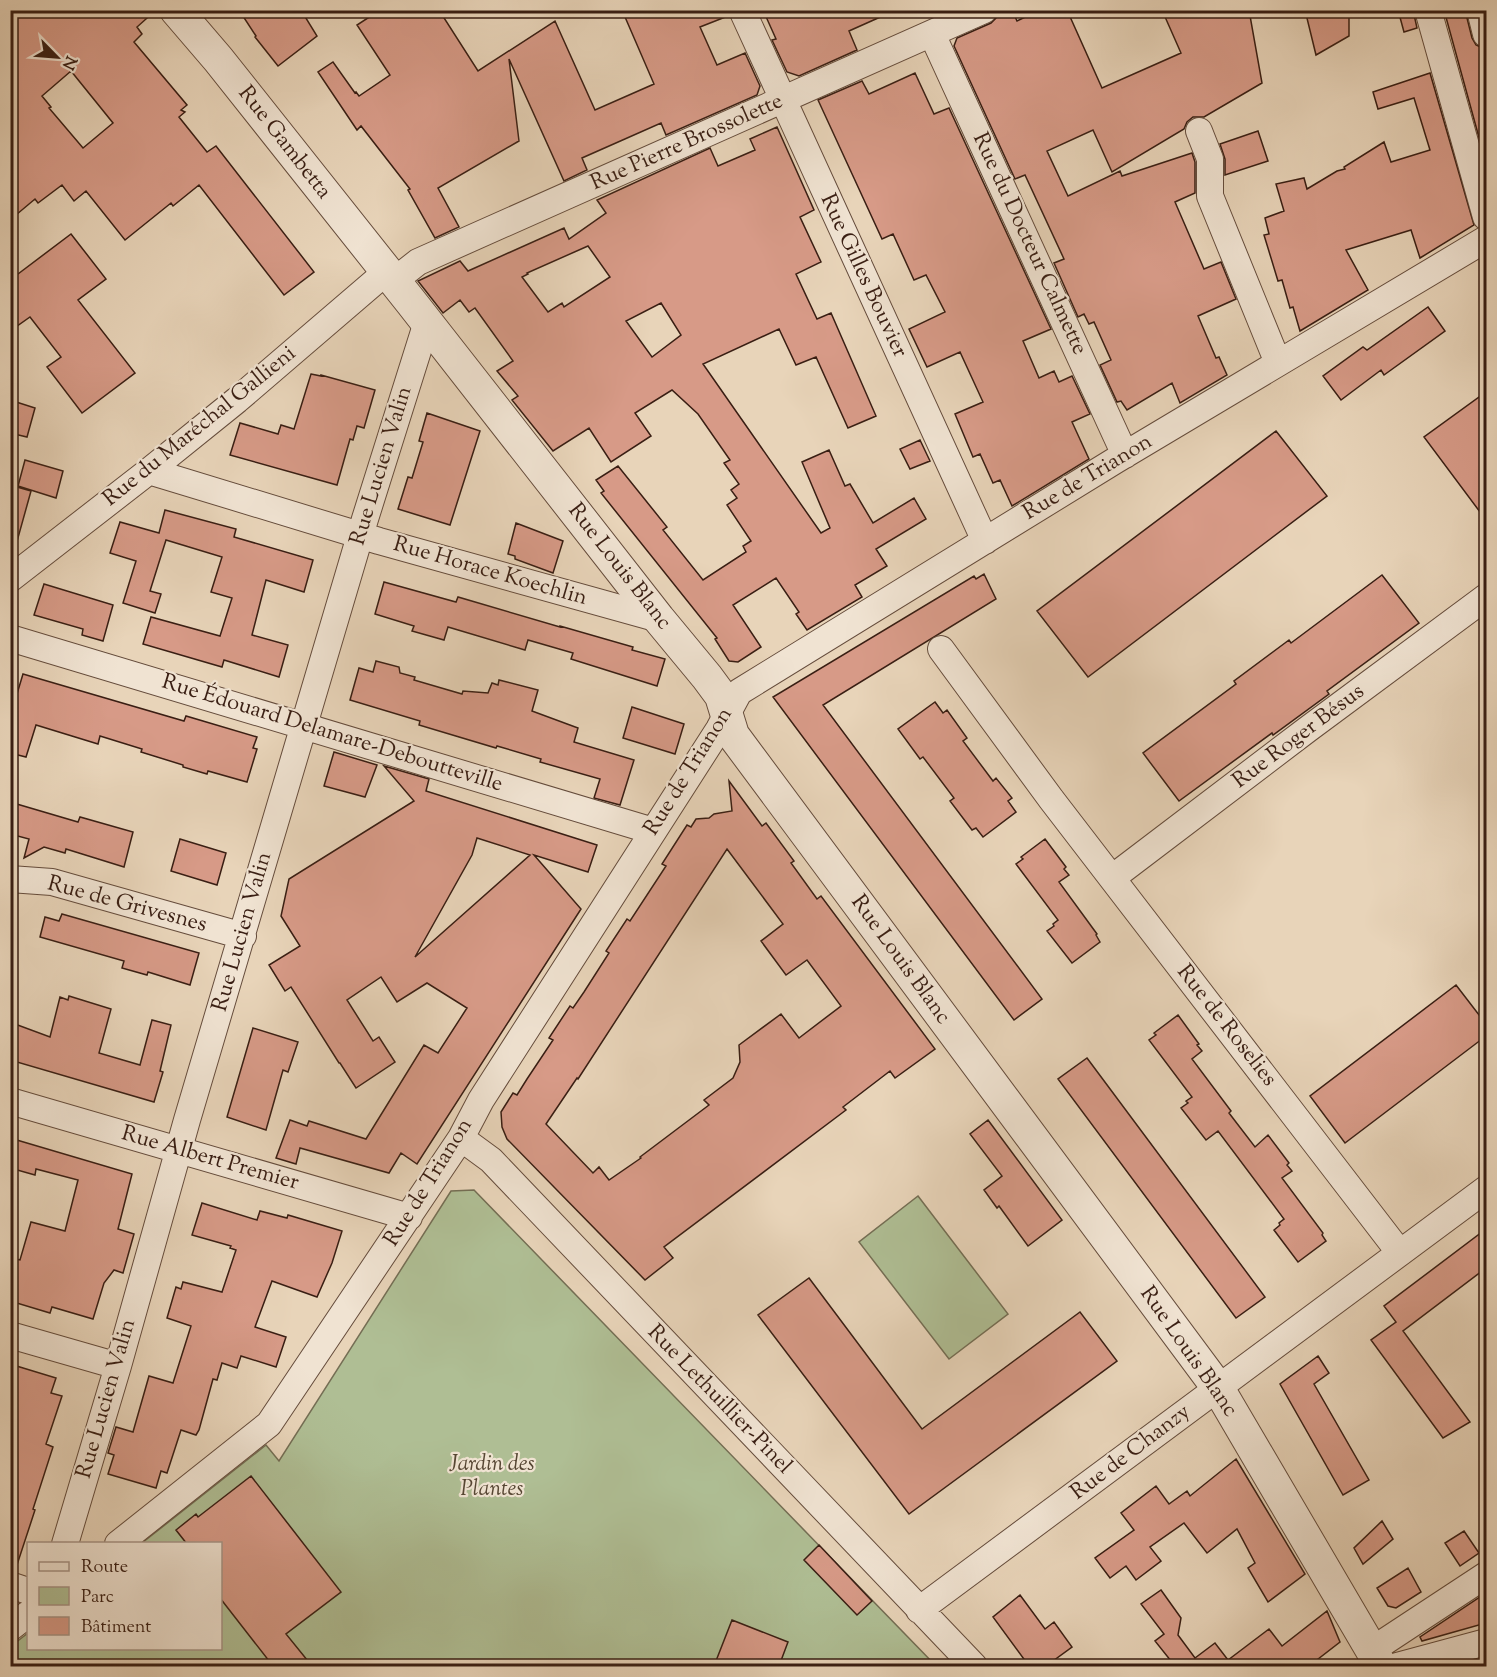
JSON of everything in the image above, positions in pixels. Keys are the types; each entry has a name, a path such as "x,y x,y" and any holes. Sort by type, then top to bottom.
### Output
{"street":[{"name":"Rue Gambetta","path":"176,10 218,59 390,277"},
{"name":"Rue Gilles Bouvier","path":"742,10 985,541"},
{"name":"Rue Pierre Brossolette","path":"390,277 404,273 418,262 984,10"},
{"path":"1428,10 1486,217"},
{"path":"1480,10 1486,34"},
{"name":"Rue du Docteur Calmette","path":"932,34 1125,455"},
{"path":"1199,131 1210,159 1210,196 1278,363"},
{"name":"Rue de Trianon","path":"120,1542 270,1424 461,1138 481,1100 718,729 739,692 1125,455 1486,239"},
{"name":"Rue Louis Blanc","path":"390,277 721,696 734,735 1218,1388 1383,1661"},
{"name":"Rue du Maréchal Gallieni","path":"10,579 237,399 368,286 378,279 390,277"},
{"name":"Rue Lucien Valin","path":"65,1542 360,535 427,322"},
{"name":"Rue Horace Koechlin","path":"149,471 360,535 659,619"},
{"name":"Rue Roger Bésus","path":"1112,878 1486,597"},
{"name":"Rue Édouard Delamare-Deboutteville","path":"10,638 653,831"},
{"name":"Rue de Roselies","path":"941,649 1112,878 1401,1253"},
{"name":"Rue de Grivesnes","path":"10,879 52,882 243,936"},
{"name":"Rue Albert Premier","path":"10,1101 409,1217"},
{"name":"Rue Lethuillier-Pinel","path":"461,1138 491,1160 974,1666"},
{"name":"Rue de Chanzy","path":"919,1610 1486,1189"},
{"path":"10,1335 118,1366"},
{"path":"1383,1661 1486,1575"},
{"path":"10,1586 27,1592"},
{"path":"10,1628 27,1615"},
{"path":"1383,1661 1486,1642"}],"green space":[{"name":"Jardin des Plantes","path":"474,1190 936,1666 11,1666 10,1647 27,1634 27,1650 222,1650 222,1542 143,1542 266,1445 279,1461 451,1191"},
{"path":"918,1196 1008,1314 949,1359 859,1242"}],"building":[{"path":"10,10 156,10 137,27 142,34 134,42 187,105 181,110 185,112 179,117 207,152 216,146 314,272 284,295 199,185 173,206 171,203 125,240 86,191 74,201 62,185 38,203 35,199 10,220","holes":["71,71 113,123 83,148 49,108 51,107 42,96"]},
{"path":"239,10 301,10 317,36 278,66 255,37"},
{"path":"380,10 439,10 478,71 555,21 595,110 654,84 622,10 727,10 728,16 700,27 717,65 745,53 760,86 757,95 666,135 661,123 582,158 587,170 564,181 509,59 519,141 438,188 459,227 435,238 408,190 410,189 361,126 357,130 318,72 333,62 359,96 390,75 357,25"},
{"path":"763,10 896,10 849,31 857,50 799,76 787,72 772,40 776,39"},
{"path":"999,10 1012,10 1017,21 1040,10 1067,10 1102,88 1181,53 1162,10 1249,10 1262,83 1204,117 1193,117 1184,129 1112,172 1093,130 1047,151 1068,196 1120,171 1122,176 1192,153 1195,162 1195,193 1175,202 1204,269 1221,262 1236,299 1198,316 1216,358 1219,357 1227,375 1180,403 1172,383 1127,410 1121,401 1117,402 1100,365 1111,360 1094,322 1089,324 1084,314 1078,317 1054,263 1064,259 1025,175 1015,179 954,46 957,38 991,23"},
{"path":"1305,10 1349,10 1349,36 1316,55"},
{"path":"1398,10 1413,10 1417,28 1404,32"},
{"path":"1444,10 1465,10 1472,38 1476,45 1485,49 1486,52 1486,163"},
{"path":"915,73 934,114 949,108 1051,329 1023,341 1039,378 1054,371 1059,382 1072,376 1090,414 1072,422 1089,459 1012,506 1000,480 993,483 980,454 973,457 955,414 983,402 960,352 927,367 909,329 945,312 926,275 914,280 893,234 882,239 818,100 862,81 869,94"},
{"path":"1430,73 1474,225 1420,258 1411,230 1346,250 1368,290 1300,331 1282,280 1278,281 1264,235 1269,234 1265,218 1284,211 1276,184 1304,178 1307,189 1337,171 1345,169 1344,167 1384,142 1391,162 1430,150 1414,98 1378,109 1373,92"},
{"path":"777,127 814,210 800,217 821,262 796,274 817,319 831,313 876,416 848,428 816,357 796,365 779,329 703,364 821,533 830,528 802,462 829,450 845,486 850,484 873,523 914,498 926,519 876,549 887,566 855,585 862,597 807,630 796,614 799,612 776,578 733,605 761,647 738,662 729,661 715,639 717,638 601,493 604,491 596,480 618,466 667,527 663,530 703,580 746,552 743,546 751,541 727,505 737,498 731,490 739,484 724,463 730,460 698,414 672,390 635,413 651,436 611,462 589,428 553,451 512,400 518,396 497,371 513,361 475,308 469,312 460,300 443,313 418,281 460,261 468,271 564,228 569,239 606,213 597,200 710,148 718,166 755,150 750,139","holes":["588,246 610,277 564,307 562,303 548,312 522,277","661,303 681,335 652,357 626,321"]},
{"path":"1258,131 1268,161 1225,175 1225,159 1220,144"},
{"path":"71,234 106,279 78,300 135,373 82,413 47,367 61,357 30,317 10,331 10,280"},
{"path":"1428,307 1445,331 1384,375 1381,370 1341,400 1323,376 1363,347 1367,350"},
{"path":"311,374 375,390 364,428 357,426 353,440 350,439 337,485 230,455 240,423 278,434 281,425 294,429"},
{"path":"1486,392 1486,520 1424,437"},
{"path":"10,400 35,408 27,437 10,433"},
{"path":"427,413 480,431 450,525 398,509 408,477 412,478 423,442 419,441"},
{"path":"1276,431 1327,496 1088,677 1037,611"},
{"path":"920,440 930,461 910,469 900,449"},
{"path":"25,460 63,471 56,498 18,486"},
{"path":"10,485 31,491 16,545 10,544"},
{"path":"165,510 236,529 234,537 313,560 304,592 266,580 252,635 288,645 279,677 224,660 222,667 143,644 151,617 220,636 232,598 211,592 222,557 166,540 150,591 161,594 155,613 123,603 136,561 110,553 120,522 159,533"},
{"path":"516,523 563,541 553,573 515,559 515,556 508,554"},
{"path":"984,574 996,599 823,705 1042,999 1014,1020 773,697 974,576 976,579"},
{"path":"1382,575 1419,623 1327,691 1329,694 1179,801 1143,753 1236,684 1234,681 1289,640 1291,643"},
{"path":"384,582 456,602 458,597 633,647 632,650 665,659 657,686 571,659 573,653 528,640 525,650 448,627 444,640 412,631 414,626 375,614"},
{"path":"44,584 113,605 103,641 82,635 83,629 34,615"},
{"path":"376,661 399,667 400,673 415,677 414,680 462,694 463,691 488,693 492,683 498,685 499,680 538,690 532,711 578,728 574,742 634,760 620,805 594,798 600,779 540,762 541,759 419,725 420,721 350,700 359,668 373,672"},
{"path":"23,674 184,721 186,716 257,737 253,748 257,749 247,782 208,771 207,774 183,767 183,765 141,752 142,749 100,736 98,744 36,725 26,757 10,753 10,717"},
{"path":"935,702 943,713 947,710 967,738 963,741 993,781 996,778 1012,798 1008,801 1016,812 983,837 976,828 972,830 950,801 954,798 923,757 920,759 898,729"},
{"path":"632,707 684,724 675,754 623,738"},
{"path":"334,752 377,765 365,797 324,786"},
{"path":"384,766 429,779 426,791 597,845 588,872 534,855 581,909 417,1164 401,1153 389,1173 300,1148 296,1164 276,1158 290,1120 307,1126 309,1121 366,1139 424,1045 438,1053 467,1008 427,983 397,1002 381,977 347,1000 373,1041 379,1037 395,1062 356,1088 291,987 285,991 269,965 300,946 281,916 289,879 414,801","holes":["477,838 530,855 415,957 472,855"]},
{"path":"729,781 762,826 766,823 794,861 791,863 817,899 821,896 935,1049 895,1078 890,1071 843,1107 846,1110 664,1247 673,1258 645,1280 507,1139 502,1127 501,1112 513,1093 517,1095 553,1040 549,1038 570,1006 573,1008 584,992 609,953 606,951 627,919 630,921 666,866 662,864 687,825 691,827 696,819 709,818 714,814 732,811","holes":["727,849 783,924 761,941 786,975 807,960 841,1006 799,1038 781,1014 739,1045 740,1062 733,1078 704,1100 709,1105 609,1180 599,1167 593,1173 546,1124 578,1079"]},
{"path":"10,802 78,822 80,817 133,832 124,867 66,849 65,853 44,847 24,858 29,839 10,834"},
{"path":"180,839 226,853 217,885 171,871"},
{"path":"1045,839 1066,867 1064,869 1069,875 1059,882 1097,934 1100,942 1072,963 1047,931 1058,920 1016,864 1023,859 1021,857"},
{"path":"62,914 199,953 190,985 148,972 147,975 122,968 124,961 40,937 45,917 59,921"},
{"path":"1456,985 1486,1024 1486,1036 1345,1143 1310,1096"},
{"path":"69,996 111,1009 99,1053 140,1065 152,1020 171,1025 160,1071 163,1072 154,1102 10,1060 10,1041 15,1024 50,1037 60,997 68,1000"},
{"path":"1178,1015 1202,1051 1192,1059 1231,1111 1229,1113 1255,1147 1268,1135 1289,1163 1287,1165 1292,1171 1282,1178 1323,1233 1326,1241 1298,1262 1274,1230 1284,1219 1218,1131 1206,1140 1181,1108 1192,1097 1149,1040 1156,1035 1154,1033"},
{"path":"253,1028 298,1042 288,1072 283,1070 266,1130 227,1117"},
{"path":"1087,1058 1265,1297 1236,1318 1058,1079"},
{"path":"988,1120 1062,1220 1028,1246 999,1206 997,1208 984,1190 1002,1176 970,1134"},
{"path":"10,1138 132,1174 118,1229 134,1234 123,1273 114,1270 104,1283 93,1319 52,1307 50,1313 10,1301 10,1258 20,1260 31,1222 65,1231 78,1180 36,1169 35,1175 10,1168"},
{"path":"202,1203 257,1220 260,1211 287,1218 288,1215 342,1231 332,1263 317,1297 272,1281 255,1327 286,1337 276,1367 241,1356 237,1368 222,1363 217,1380 213,1379 199,1430 196,1435 181,1430 167,1473 161,1471 156,1488 108,1474 114,1455 108,1453 116,1427 133,1432 149,1376 173,1383 191,1326 167,1318 176,1287 181,1289 183,1282 222,1292 236,1250 230,1248 231,1246 192,1235"},
{"path":"1486,1229 1486,1268 1403,1331 1470,1422 1443,1438 1371,1340 1396,1322 1384,1306"},
{"path":"809,1278 922,1429 1080,1312 1117,1361 909,1514 758,1315"},
{"path":"1318,1356 1329,1373 1314,1384 1369,1480 1343,1495 1280,1384"},
{"path":"10,1364 56,1378 51,1393 62,1396 46,1444 53,1447 15,1571 10,1570"},
{"path":"1236,1459 1305,1574 1268,1602 1248,1568 1255,1563 1237,1529 1207,1553 1184,1523 1150,1547 1161,1561 1136,1580 1126,1566 1110,1578 1095,1558 1134,1530 1121,1513 1156,1486 1169,1504 1187,1491 1190,1496"},
{"path":"251,1476 341,1592 286,1634 312,1666 273,1666 222,1601 222,1542 185,1542 176,1530 196,1514 198,1517"},
{"path":"1382,1521 1393,1539 1363,1564 1354,1548"},
{"path":"1464,1531 1479,1553 1460,1566 1445,1543"},
{"path":"819,1545 872,1601 857,1615 804,1560"},
{"path":"1408,1568 1421,1592 1396,1608 1388,1606 1377,1588"},
{"path":"1161,1590 1181,1618 1178,1635 1195,1658 1215,1643 1228,1660 1269,1629 1282,1646 1327,1611 1340,1642 1309,1666 1175,1666 1155,1641 1164,1634 1141,1604"},
{"path":"1486,1593 1486,1623 1422,1641 1420,1637"},
{"path":"1020,1595 1045,1629 1054,1622 1072,1647 1046,1666 1029,1666 993,1617"},
{"path":"732,1620 788,1642 779,1666 714,1666"}]}
